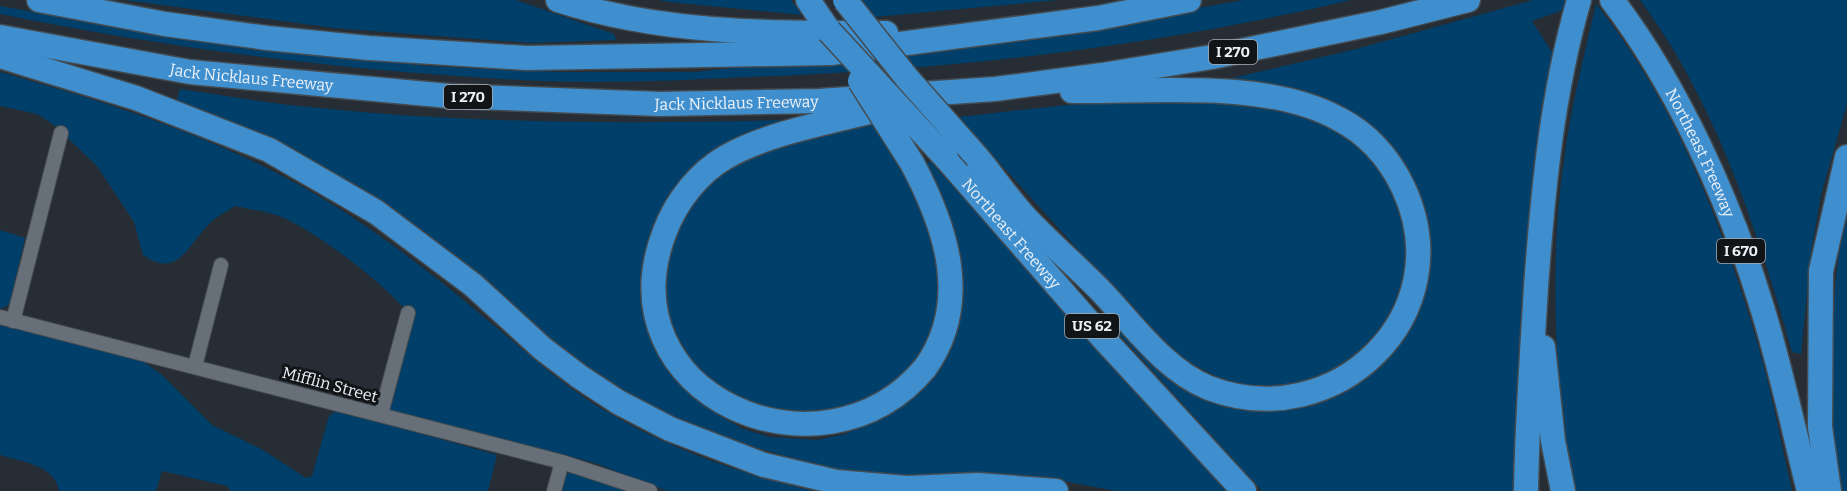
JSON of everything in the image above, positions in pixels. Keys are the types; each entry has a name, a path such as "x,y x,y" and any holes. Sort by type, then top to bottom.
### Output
{"highway":[{"path":"39,0 165,24 267,38 369,48 527,58 831,53 1098,18 1189,0"},
{"path":"558,0 626,19 707,29 757,33 891,33 936,38"},
{"name":"Northeast Freeway","path":"808,0 829,31 946,158 1102,337 1244,491"},
{"path":"845,0 907,78 977,157 1025,217 1150,344 1177,369 1207,387 1238,397 1269,399 1303,396 1331,386 1358,370 1381,350 1398,326 1410,297 1419,254 1417,234 1406,195 1387,160 1374,145 1341,119 1302,103 1262,96 1156,89 995,89"},
{"name":"Jack Nicklaus Freeway","path":"0,37 190,72 450,96 660,104 819,101 995,89 1212,57 1381,22 1468,0"},
{"path":"1526,491 1528,404 1540,218 1555,104 1579,0"},
{"name":"Northeast Freeway","path":"1612,0 1633,27 1700,145 1760,301 1809,491"},
{"path":"829,31 912,163 934,205 947,247 950,281 948,319 935,353 915,382 889,406 864,421 836,431 776,432 752,426 731,416 711,402 685,377 666,345 654,302 654,281 661,241 681,202 699,177 725,158 762,141 940,94"},
{"path":"0,56 135,98 269,150 376,212 418,241 473,285 543,349 580,377 618,402 691,438 764,465 836,482 907,488 978,485 1056,491"},
{"path":"1829,491 1820,427 1821,271 1847,157"},
{"path":"1536,288 1553,441 1563,491"}],"street":[{"path":"6,319 61,133"},
{"path":"195,366 220,265"},
{"path":"381,414 408,313"},
{"name":"Mifflin Street","path":"6,319 562,462 650,491"},
{"path":"554,491 562,462"}],"shaded area":[{"path":"124,0 516,0 614,34 616,40 530,43 334,28"},
{"path":"659,0 791,0 802,15 669,2"},
{"path":"861,0 1058,0 874,17"},
{"path":"1244,0 1351,0 1202,31 1051,54 824,74 620,82 475,77 338,66 134,39 0,14 0,6 187,39 426,66 563,72 696,72 1095,26"},
{"path":"1533,0 1592,0 1532,21 1555,57 1516,491 1262,491 1103,317 1107,313 1199,390 1345,386 1422,282 1392,151 1228,85 1228,79 1356,49"},
{"path":"1640,0 1847,0 1847,104 1821,195 1811,253 1801,354 1792,352 1749,215 1713,125 1667,39"},
{"path":"1596,4 1624,41 1671,120 1710,204 1761,354 1792,491 1571,491 1558,367 1556,243 1567,140"},
{"path":"0,72 139,115 228,150 272,171 314,193 389,243 454,292 555,376 624,422 703,458 814,491 667,491 595,463 390,410 413,319 387,291 350,260 310,232 276,215 235,206 211,222 187,250 173,262 165,264 155,262 143,255 134,222 97,166 54,125 37,114 0,106"},
{"path":"180,89 303,106 494,120 669,122 785,120 786,126 768,130 655,235 668,365 688,392 710,410 743,429 770,437 817,440 845,434 885,416 908,400 928,379 955,317 920,163 931,162 1229,491 1116,491 1058,480 919,477 840,471 724,439 671,419 604,381 282,146 177,100"},
{"path":"1168,100 1285,108 1354,137 1391,185 1407,237 1405,275 1397,306 1367,346 1346,362 1324,375 1301,383 1272,387 1244,385 1218,377 1192,364 1162,341 958,117 1066,105"},
{"path":"874,124 923,202 943,291 930,340 914,366 899,383 819,422 737,409 677,347 663,295 670,241 702,187 724,169 774,147"},
{"path":"1847,198 1847,491 1838,491 1832,418 1832,344 1837,271"},
{"path":"0,230 25,238 10,302 6,307 0,308"},
{"path":"0,325 135,356 161,374 212,425 263,450 306,478 312,476 329,416 338,410 497,455 488,491 231,491 227,486 162,471 156,491 59,491 51,475 44,470 0,455"},
{"path":"574,472 637,491 561,491 565,475"}]}
